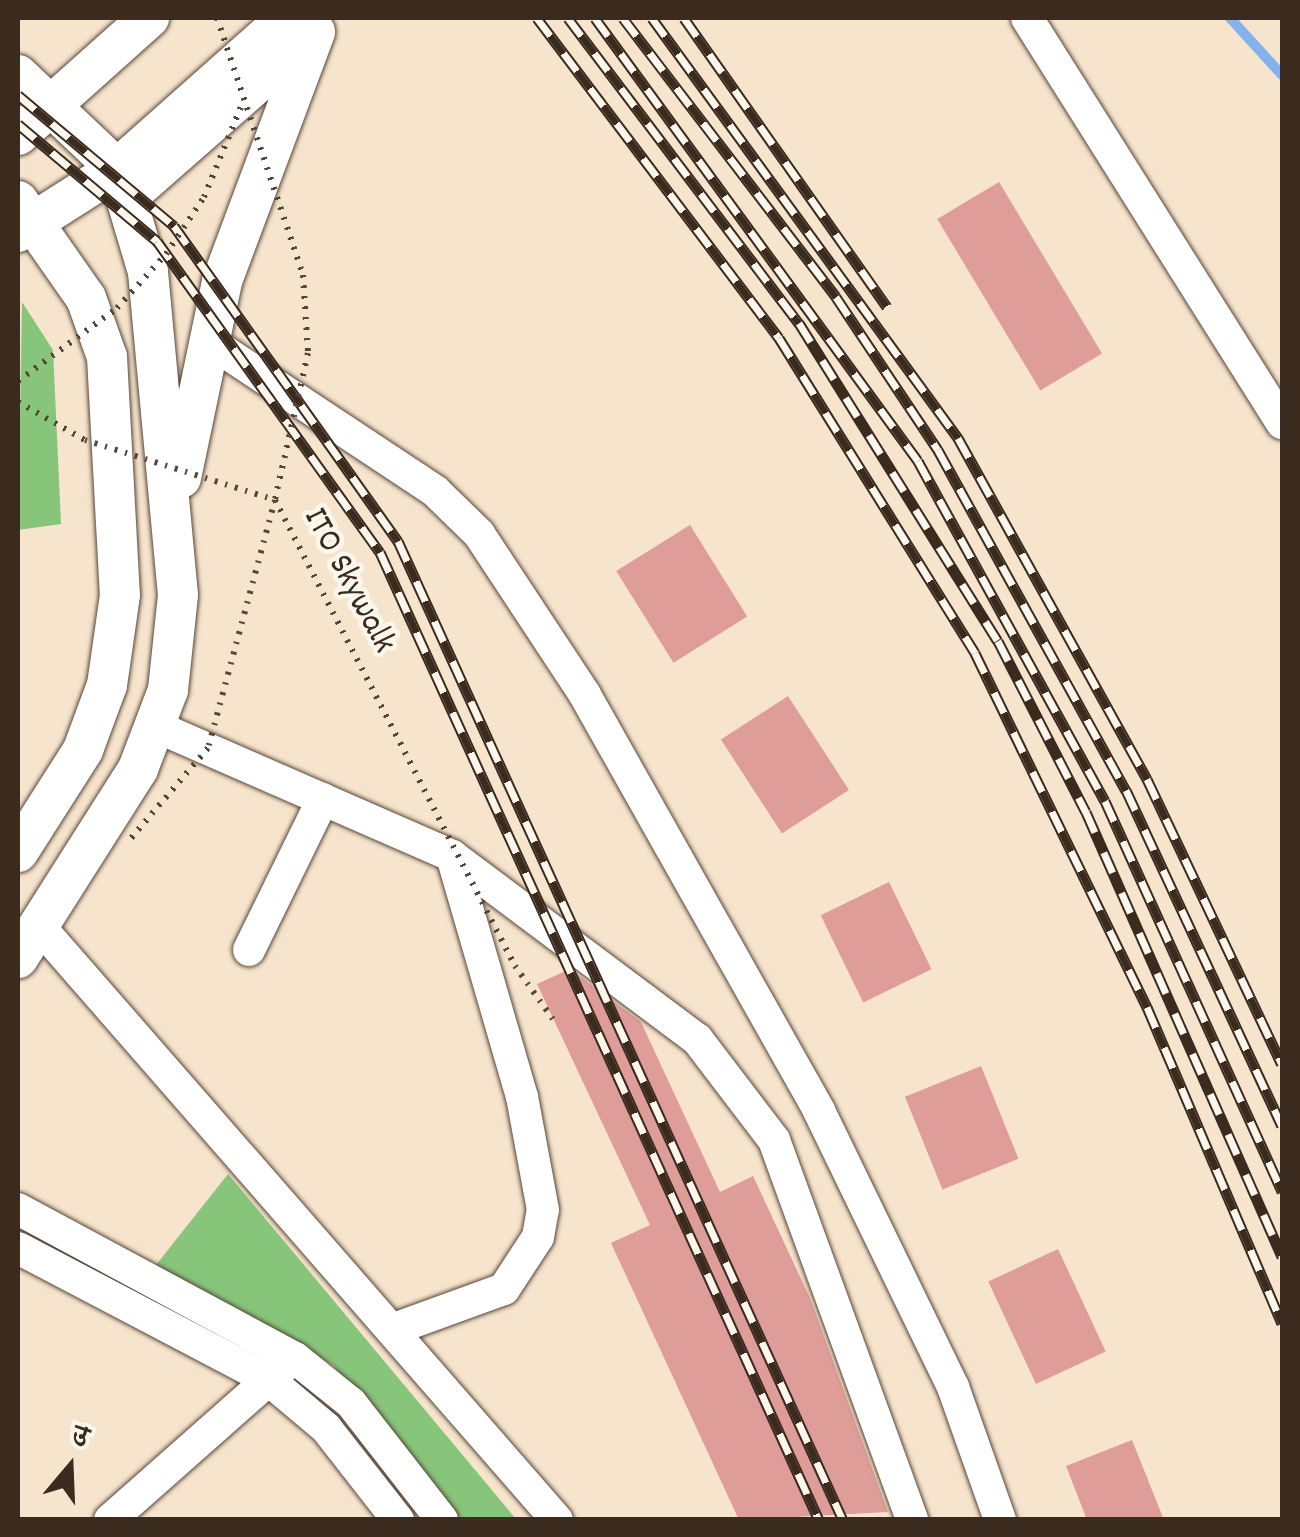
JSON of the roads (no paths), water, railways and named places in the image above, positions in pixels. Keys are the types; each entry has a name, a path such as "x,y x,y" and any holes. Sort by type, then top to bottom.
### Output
{"main road":[{"path":"18,135 149,18"},
{"path":"18,852 82,750 107,685 120,588 106,357 86,298 24,217 121,183 313,22"},
{"path":"174,506 210,342 243,219 313,22"},
{"path":"18,75 54,103 121,183 148,272 174,506 178,595 168,690 138,769 28,942"},
{"path":"120,588 178,595"}],"street":[{"path":"1027,18 1282,423"},
{"path":"210,342 422,482 479,534 585,695 818,1111 953,1387 1000,1520"},
{"path":"154,726 452,856 697,1038 774,1140 912,1520"},
{"path":"249,950 324,798"},
{"path":"394,1329 504,1289 538,1237 543,1210 522,1096 452,856"},
{"path":"28,942 394,1329 557,1520"},
{"path":"18,1210 294,1358 351,1402 442,1520"},
{"path":"18,1248 269,1380 326,1428 398,1520"},
{"path":"110,1520 294,1358"}],"waterway":[{"path":"1230,18 1282,75"}],"railway":[{"path":"537,18 779,338 975,653 1147,1007 1282,1323"},
{"path":"568,18 799,323 998,641 1086,812 1282,1257"},
{"path":"595,18 918,461 1105,801 1282,1192"},
{"path":"623,18 836,297 938,450 1126,790 1282,1126"},
{"path":"652,18 958,438 1147,779 1282,1064"},
{"path":"684,18 887,307"},
{"path":"18,95 174,226 398,541 843,1520"},
{"path":"18,124 157,241 380,552 819,1520"}]}
